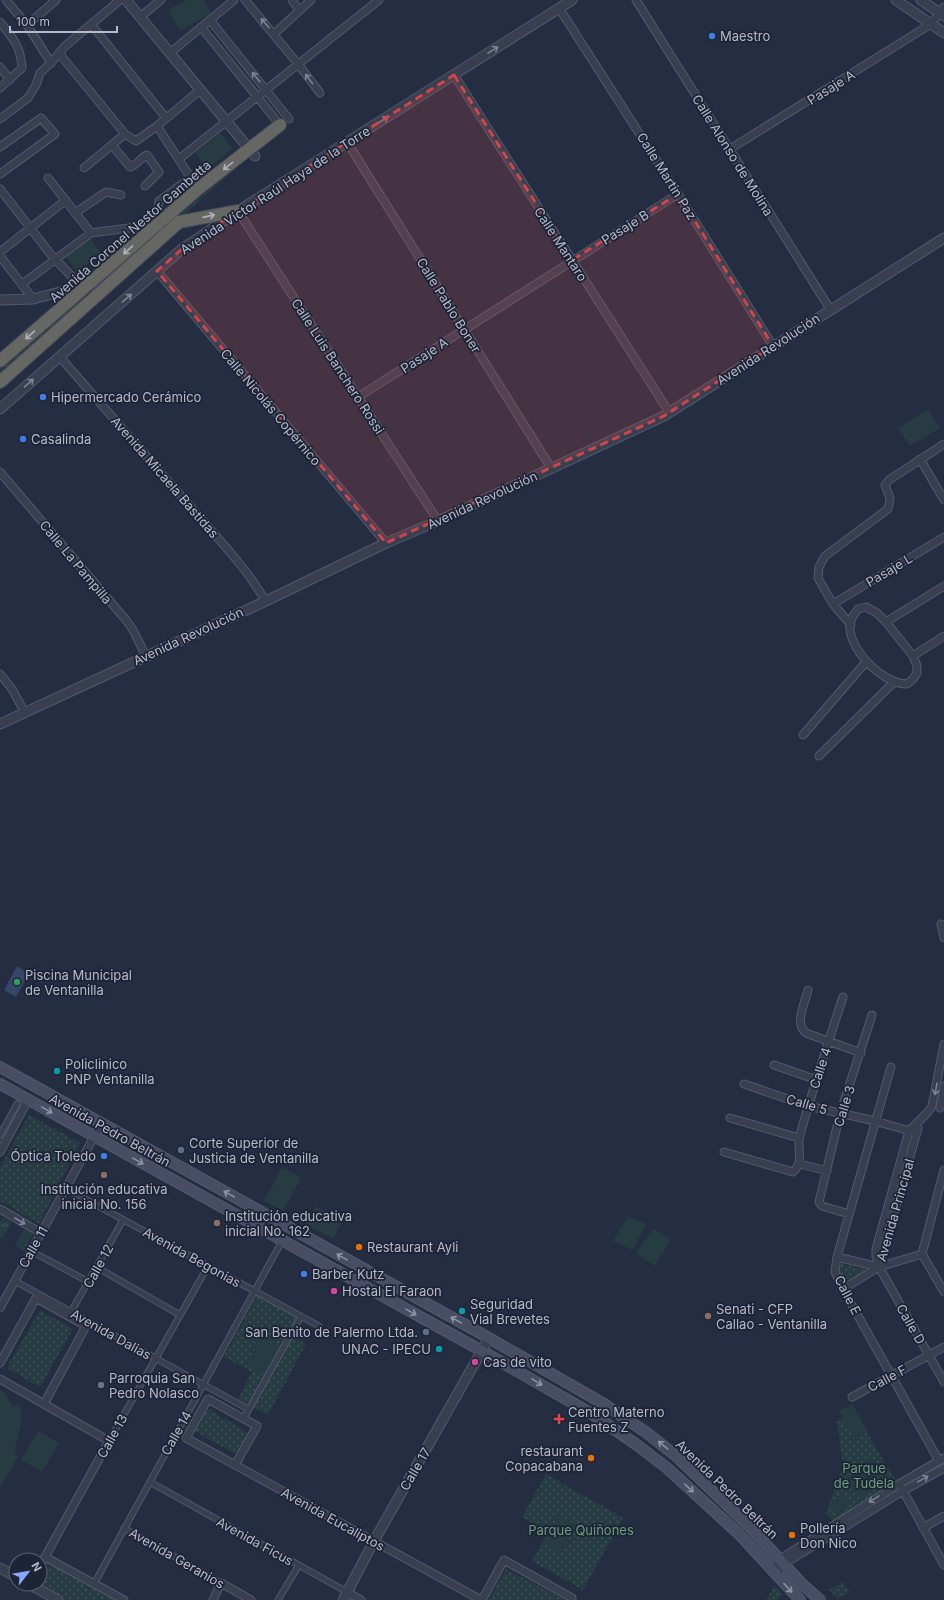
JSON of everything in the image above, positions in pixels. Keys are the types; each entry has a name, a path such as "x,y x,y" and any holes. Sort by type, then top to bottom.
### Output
{"highway":[{"name":"Avenida Coronel Nestor Gambetta","path":"0,361 198,189 252,153 285,122"},
{"name":"Avenida Coronel Nestor Gambetta","path":"0,382 179,222 238,211"},
{"path":"103,272 105,279 112,282"},
{"path":"74,297 82,302 83,309"}],"main road":[{"name":"Avenida Pedro Beltrán","path":"0,1067 584,1392 652,1437 676,1456 728,1505 802,1584 820,1600"},
{"name":"Avenida Pedro Beltrán","path":"0,1084 482,1351 592,1414 660,1462 719,1515 800,1600"},
{"path":"202,1196 210,1183"}],"street":[{"path":"6,0 26,25 51,63"},
{"path":"26,25 56,0"},
{"path":"0,119 28,98 36,85 40,72 51,63 64,47 120,0"},
{"path":"126,0 252,153"},
{"path":"140,16 161,0"},
{"path":"170,53 234,0"},
{"path":"245,0 298,64 320,94"},
{"path":"292,0 300,10"},
{"path":"274,34 311,0"},
{"path":"180,159 379,0"},
{"name":"Avenida Víctor Raúl Haya de la Torre","path":"0,409 182,249 238,211 572,0"},
{"name":"Calle Alonso de Molina","path":"636,0 830,309"},
{"path":"896,0 944,33"},
{"path":"921,0 942,12 932,24"},
{"name":"Calle Martin Paz","path":"560,8 773,346"},
{"path":"210,20 267,89 285,122"},
{"path":"0,22 20,52 22,68 0,88"},
{"path":"91,24 166,118"},
{"name":"Pasaje A","path":"730,149 932,24"},
{"path":"201,27 258,96 285,122"},
{"path":"61,52 62,57 125,134 136,141 157,126 200,90"},
{"path":"0,67 10,80"},
{"name":"Calle Mantaro","path":"454,75 670,412"},
{"path":"0,82 10,80"},
{"path":"0,147 41,118 55,134 0,174"},
{"path":"157,126 180,159 198,189"},
{"path":"84,168 125,134"},
{"name":"Calle Pablo Boner","path":"347,142 551,468"},
{"path":"112,145 130,167 144,156 147,155 149,157 159,172 145,186"},
{"path":"22,284 91,233 144,226 154,217 159,201 191,177"},
{"path":"48,178 91,233"},
{"path":"0,189 55,260 93,300"},
{"path":"75,213 106,192 121,195"},
{"name":"Pasaje B","path":"572,260 678,194"},
{"path":"0,252 66,200"},
{"name":"Calle Luis Banchero Rossi","path":"238,211 438,521"},
{"name":"Avenida Revolución","path":"0,724 670,412 944,238"},
{"path":"0,256 33,299"},
{"name":"Pasaje A","path":"358,397 572,260"},
{"name":"Calle Nicolás Copérnico","path":"157,271 386,543"},
{"path":"0,300 33,299 75,288 84,289"},
{"name":"Avenida Micaela Bastidas","path":"60,357 230,552 247,573 266,601"},
{"path":"850,625 833,604 818,578 819,567 825,556 886,511 890,498 885,485 889,480 944,444"},
{"path":"920,459 944,498"},
{"name":"Calle La Pampilla","path":"0,472 126,620 133,630 146,656"},
{"name":"Pasaje L","path":"833,604 944,537"},
{"path":"886,622 944,586"},
{"path":"866,607 877,613 913,656 917,666 917,673 913,680 907,684 894,682 866,662 856,647 850,631 850,625 850,622 858,610 866,607"},
{"path":"913,656 944,636"},
{"path":"803,735 866,662"},
{"path":"0,674 12,689 25,713"},
{"path":"819,756 894,682"},
{"path":"941,924 944,938"},
{"path":"808,990 800,1020 801,1030 861,1053"},
{"name":"Calle 4","path":"800,1164 799,1138 843,996"},
{"name":"Calle 3","path":"849,1214 822,1206 819,1202 840,1114 861,1053 872,1015"},
{"name":"Avenida Principal","path":"879,1267 876,1249 909,1130 932,1106 944,1044"},
{"path":"774,1065 817,1080"},
{"name":"Calle E","path":"891,1067 837,1257 835,1272 892,1376 942,1460"},
{"name":"Calle 5","path":"744,1084 808,1106 875,1121 917,1133"},
{"path":"932,1106 942,1111 944,1086"},
{"path":"0,1152 28,1100"},
{"path":"0,1135 17,1104"},
{"path":"730,1118 799,1138"},
{"name":"Avenida Principal","path":"879,1267 920,1120"},
{"name":"Calle 11","path":"0,1308 101,1124"},
{"path":"724,1152 793,1172 800,1164 827,1171"},
{"path":"944,1170 922,1254 944,1292"},
{"name":"Avenida Begonias","path":"65,1188 319,1326"},
{"path":"0,1209 41,1233"},
{"name":"Calle 12","path":"71,1312 98,1268 123,1220"},
{"name":"Calle 14","path":"94,1584 282,1241"},
{"path":"31,1251 90,1282"},
{"path":"843,1289 879,1267 922,1254"},
{"path":"837,1257 879,1267"},
{"name":"Calle 13","path":"48,1552 155,1358 208,1266"},
{"name":"Calle D","path":"879,1267 944,1382"},
{"path":"98,1268 180,1315"},
{"name":"Avenida Dalias","path":"15,1281 248,1409"},
{"name":"Avenida Dalias","path":"0,1363 36,1298 86,1326 44,1404"},
{"path":"235,1465 257,1426 244,1418 301,1316"},
{"name":"Calle 17","path":"345,1596 374,1541 489,1338"},
{"name":"Calle F","path":"852,1397 944,1347"},
{"path":"0,1379 109,1441"},
{"name":"Calle 14","path":"186,1438 208,1399 244,1418"},
{"name":"Avenida Eucaliptos","path":"186,1438 482,1600"},
{"path":"775,1573 782,1561 899,1484 942,1460"},
{"path":"782,1561 944,1468"},
{"name":"Avenida Ficus","path":"150,1482 299,1565 345,1596 361,1600"},
{"path":"899,1484 944,1566"},
{"path":"923,1528 944,1516"},
{"name":"Avenida Geranios","path":"124,1528 251,1600"},
{"path":"48,1559 124,1600"},
{"path":"482,1600 504,1560 571,1599"},
{"path":"278,1600 299,1565"},
{"path":"213,1600 222,1583"},
{"path":"44,1592 58,1600"}],"highlighted area":[{"path":"454,75 572,260 678,194 773,346 664,416 386,543 157,271 182,249 238,211"}],"green space":[{"path":"186,0 203,0 211,13 180,31 168,10"},
{"path":"220,133 233,149 207,169 195,153"},
{"path":"239,161 241,164 117,274 115,273 114,269"},
{"path":"90,238 101,253 77,272 66,257"},
{"path":"74,302 78,303 78,305 0,376 0,367"},
{"path":"928,410 940,428 910,446 898,428"},
{"path":"29,1115 80,1143 39,1224 0,1201 0,1167"},
{"path":"282,1167 301,1178 283,1211 264,1201"},
{"path":"315,1206 343,1221 333,1239 306,1224"},
{"path":"628,1216 647,1224 632,1250 613,1241"},
{"path":"2,1217 12,1222 2,1239 0,1237 0,1220"},
{"path":"653,1228 671,1240 655,1266 636,1254"},
{"path":"24,1229 33,1234 24,1251 15,1246"},
{"path":"840,1263 866,1271 842,1284 838,1274 838,1266"},
{"path":"257,1296 297,1318 288,1334 306,1344 268,1415 238,1399 252,1372 224,1357"},
{"path":"40,1310 73,1329 40,1387 7,1368"},
{"path":"262,1335 281,1346 265,1375 246,1364"},
{"path":"0,1388 7,1396 12,1407 20,1404 21,1423 14,1452 18,1457 0,1487"},
{"path":"852,1404 868,1432 854,1439 839,1411"},
{"path":"208,1409 249,1433 237,1455 195,1431"},
{"name":"Parque de Tudela","path":"854,1411 897,1483 834,1521 826,1514 843,1465 837,1422"},
{"path":"38,1431 59,1443 42,1472 21,1460"},
{"path":"867,1458 883,1470 862,1498 846,1486"},
{"name":"Parque Quiñones","path":"546,1474 623,1518 583,1590 532,1561 548,1532 522,1517"},
{"path":"842,1494 849,1499 838,1515 830,1509"},
{"path":"559,1515 577,1525 560,1553 543,1543"},
{"path":"50,1564 115,1600 65,1600 48,1591 48,1568"},
{"path":"506,1569 565,1600 489,1600"},
{"path":"844,1581 850,1592 838,1598 829,1590"},
{"path":"775,1585 783,1595 777,1600 766,1600"}],"water":[{"name":"Piscina Municipal de Ventanilla","path":"17,966 29,974 16,997 4,990"}],"place":[{"name":"Maestro","path":"712,36"},
{"name":"Hipermercado Cerámico","path":"43,397"},
{"name":"Casalinda","path":"23,439"},
{"name":"Piscina Municipal de Ventanilla","path":"17,982"},
{"name":"Policlinico PNP Ventanilla","path":"57,1071"},
{"name":"Corte Superior de Justicia de Ventanilla","path":"181,1150"},
{"name":"Óptica Toledo","path":"104,1156"},
{"name":"Institución educativa inicial No. 156","path":"104,1175"},
{"name":"Institución educativa inicial No. 162","path":"217,1223"},
{"name":"Restaurant Ayli","path":"359,1247"},
{"name":"Barber Kutz","path":"304,1274"},
{"name":"Hostal El Faraon","path":"334,1291"},
{"name":"Seguridad Vial Brevetes","path":"462,1311"},
{"name":"Senati - CFP Callao - Ventanilla","path":"708,1316"},
{"name":"San Benito de Palermo Ltda.","path":"426,1332"},
{"name":"UNAC - IPECU","path":"439,1349"},
{"name":"Cas de vito","path":"475,1362"},
{"name":"Parroquia San Pedro Nolasco","path":"101,1385"},
{"name":"Centro Materno Fuentes Z","path":"559,1419"},
{"name":"restaurant Copacabana","path":"591,1458"},
{"name":"Pollería Don Nico","path":"792,1535"}]}
